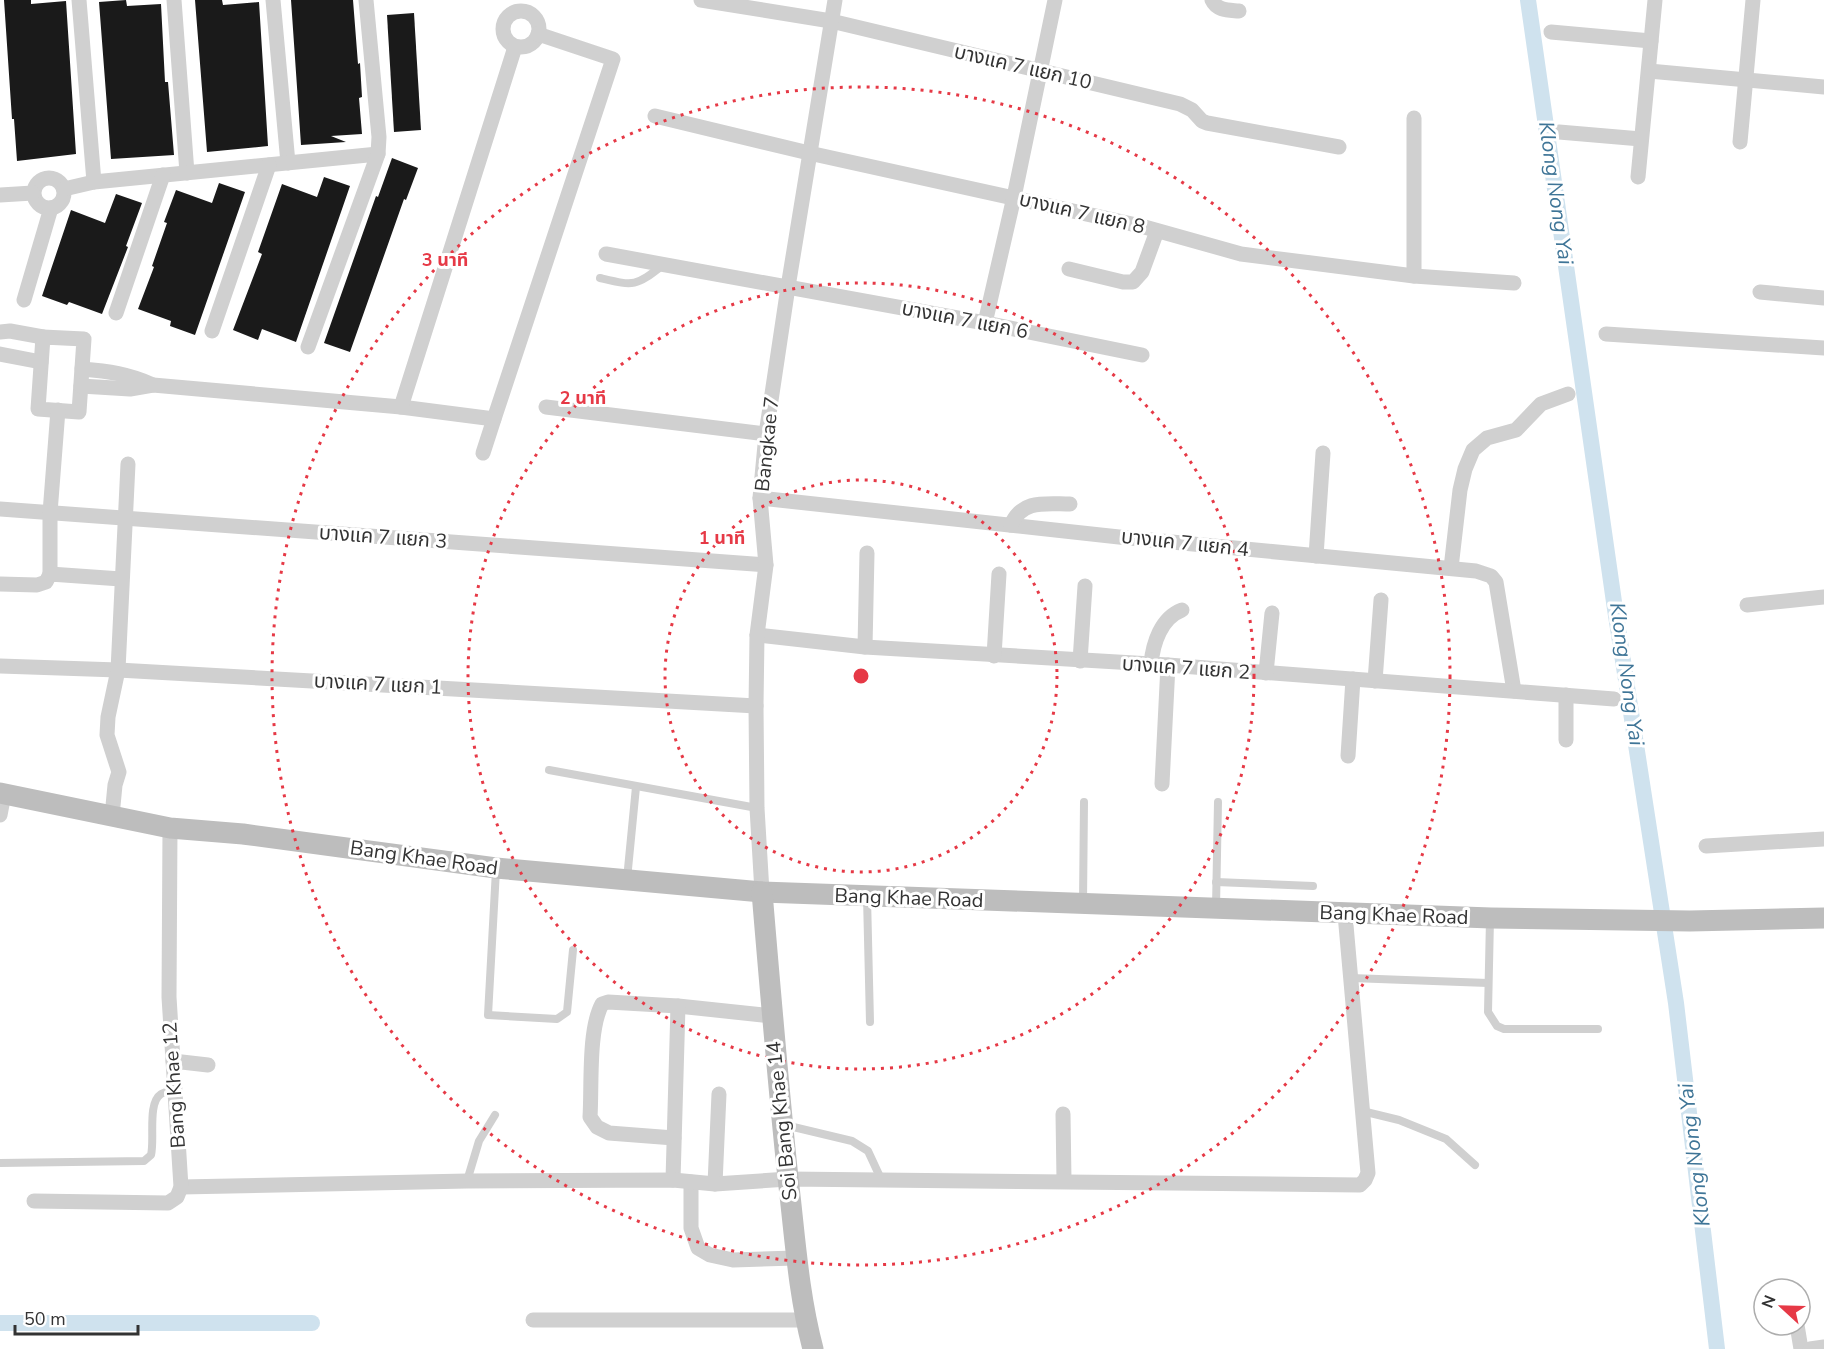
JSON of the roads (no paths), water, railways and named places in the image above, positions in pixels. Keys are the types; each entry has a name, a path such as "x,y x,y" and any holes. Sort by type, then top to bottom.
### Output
{"main road":[{"name":"Bang Khae Road","path":"1,801 112,816 170,828 243,834 496,868 762,892 1491,918 1627,921 1824,918"},
{"name":"Soi Bang Khae 14","path":"762,892 781,1124 795,1258 805,1320 813,1349"}],"street":[{"path":"79,0 94,182"},
{"path":"174,0 188,173"},
{"path":"273,0 288,163"},
{"path":"308,347 378,154 379,136 366,0"},
{"name":"บางแค 7 แยก 10","path":"701,0 831,21 1180,104 1192,110 1202,121 1221,127 1339,147"},
{"name":"Bangkae 7","path":"762,892 757,808 756,706 757,635 766,565 760,498 766,434 788,287 835,0"},
{"path":"985,323 1055,0"},
{"path":"1212,0 1220,9 1239,11"},
{"path":"1638,177 1655,0"},
{"path":"1740,142 1753,0"},
{"path":"530,6 538,24 538,34 532,44 515,46 506,40 502,28 510,14 530,6"},
{"path":"1551,32 1651,41"},
{"path":"483,453 613,59 538,34"},
{"path":"401,407 515,46"},
{"path":"1649,71 1824,87"},
{"name":"บางแค 7 แยก 8","path":"655,116 809,153 1014,197 1158,231 1241,254 1414,276 1514,283"},
{"path":"1414,118 1414,276"},
{"path":"1559,132 1641,139"},
{"path":"64,189 94,182 378,154"},
{"path":"212,331 269,165"},
{"path":"116,313 163,175"},
{"path":"49,177 58,181 64,189 60,203 51,208 37,203 33,193 36,184 49,177"},
{"path":"0,194 33,193"},
{"path":"24,300 51,208"},
{"path":"1069,269 1123,282 1133,282 1142,272 1158,231"},
{"name":"บางแค 7 แยก 6","path":"606,254 985,323 1142,355"},
{"path":"1760,292 1824,298"},
{"path":"0,332 10,331 43,337 84,339 79,412 38,409 43,337"},
{"path":"1606,334 1824,348"},
{"path":"0,354 41,362"},
{"path":"82,369 111,371 133,376 153,385"},
{"path":"81,386 130,389 153,385 401,407 494,419"},
{"path":"1451,568 1460,490 1473,450 1487,438 1516,429 1541,405 1568,394"},
{"path":"546,407 766,434"},
{"path":"0,584 37,585 45,582 51,574 50,513 58,410"},
{"path":"1316,556 1323,453"},
{"path":"112,816 115,785 119,772 107,735 108,717 118,670 128,464"},
{"name":"บางแค 7 แยก 4","path":"760,498 1482,573 1491,576 1496,582 1514,690"},
{"path":"1011,525 1015,515 1028,506 1070,504"},
{"name":"บางแค 7 แยก 3","path":"0,509 766,565"},
{"path":"865,647 867,553"},
{"path":"994,656 999,573"},
{"path":"51,574 121,579"},
{"path":"1080,661 1084,585"},
{"path":"1747,605 1824,597"},
{"path":"1375,681 1381,600"},
{"path":"1151,664 1152,652 1160,630 1174,613 1182,610"},
{"path":"1266,673 1272,613"},
{"name":"บางแค 7 แยก 2","path":"757,635 865,647 1168,665 1614,699"},
{"path":"1162,784 1168,665"},
{"name":"บางแค 7 แยก 1","path":"0,666 118,670 756,706"},
{"path":"1348,756 1353,679"},
{"path":"1566,694 1566,740"},
{"name":"Bang Khae 12","path":"170,828 168,997 181,1187"},
{"path":"1706,846 1824,839"},
{"path":"34,1201 168,1203 177,1197 181,1187 467,1181 673,1180 715,1184 788,1179 881,1179 1360,1185 1368,1173 1345,914"},
{"path":"674,1138 609,1133 597,1128 590,1117 593,1043 597,1012 602,1004 608,1002 678,1006 772,1016"},
{"path":"673,1180 678,1006"},
{"path":"173,1061 208,1065"},
{"path":"715,1184 719,1094"},
{"path":"1063,1114 1064,1180"},
{"path":"691,1182 691,1228 698,1248 710,1255 733,1260 795,1258"},
{"path":"533,1320 805,1320"},
{"path":"1810,1349 1824,1347"}],"lane":[{"path":"600,278 638,284 664,265"},
{"path":"549,770 757,808"},
{"path":"627,881 636,787"},
{"path":"1083,904 1084,802"},
{"path":"1216,909 1218,802"},
{"path":"496,868 488,1015 557,1019 567,1012 573,950"},
{"path":"1216,882 1313,886"},
{"path":"867,896 870,1022"},
{"path":"1491,918 1488,1012 1497,1026 1504,1029 1598,1029"},
{"path":"1351,978 1488,983"},
{"path":"0,1163 144,1161 151,1155 153,1146 155,1100 162,1093 175,1090"},
{"path":"1362,1111 1399,1120 1446,1139 1475,1165"},
{"path":"467,1181 479,1141 495,1114"},
{"path":"781,1124 852,1141 868,1151 881,1179"}],"waterway":[{"name":"Klong Nong Yai","path":"1528,0 1615,609 1676,1003 1717,1349"},
{"path":"0,1323 312,1323"}]}
